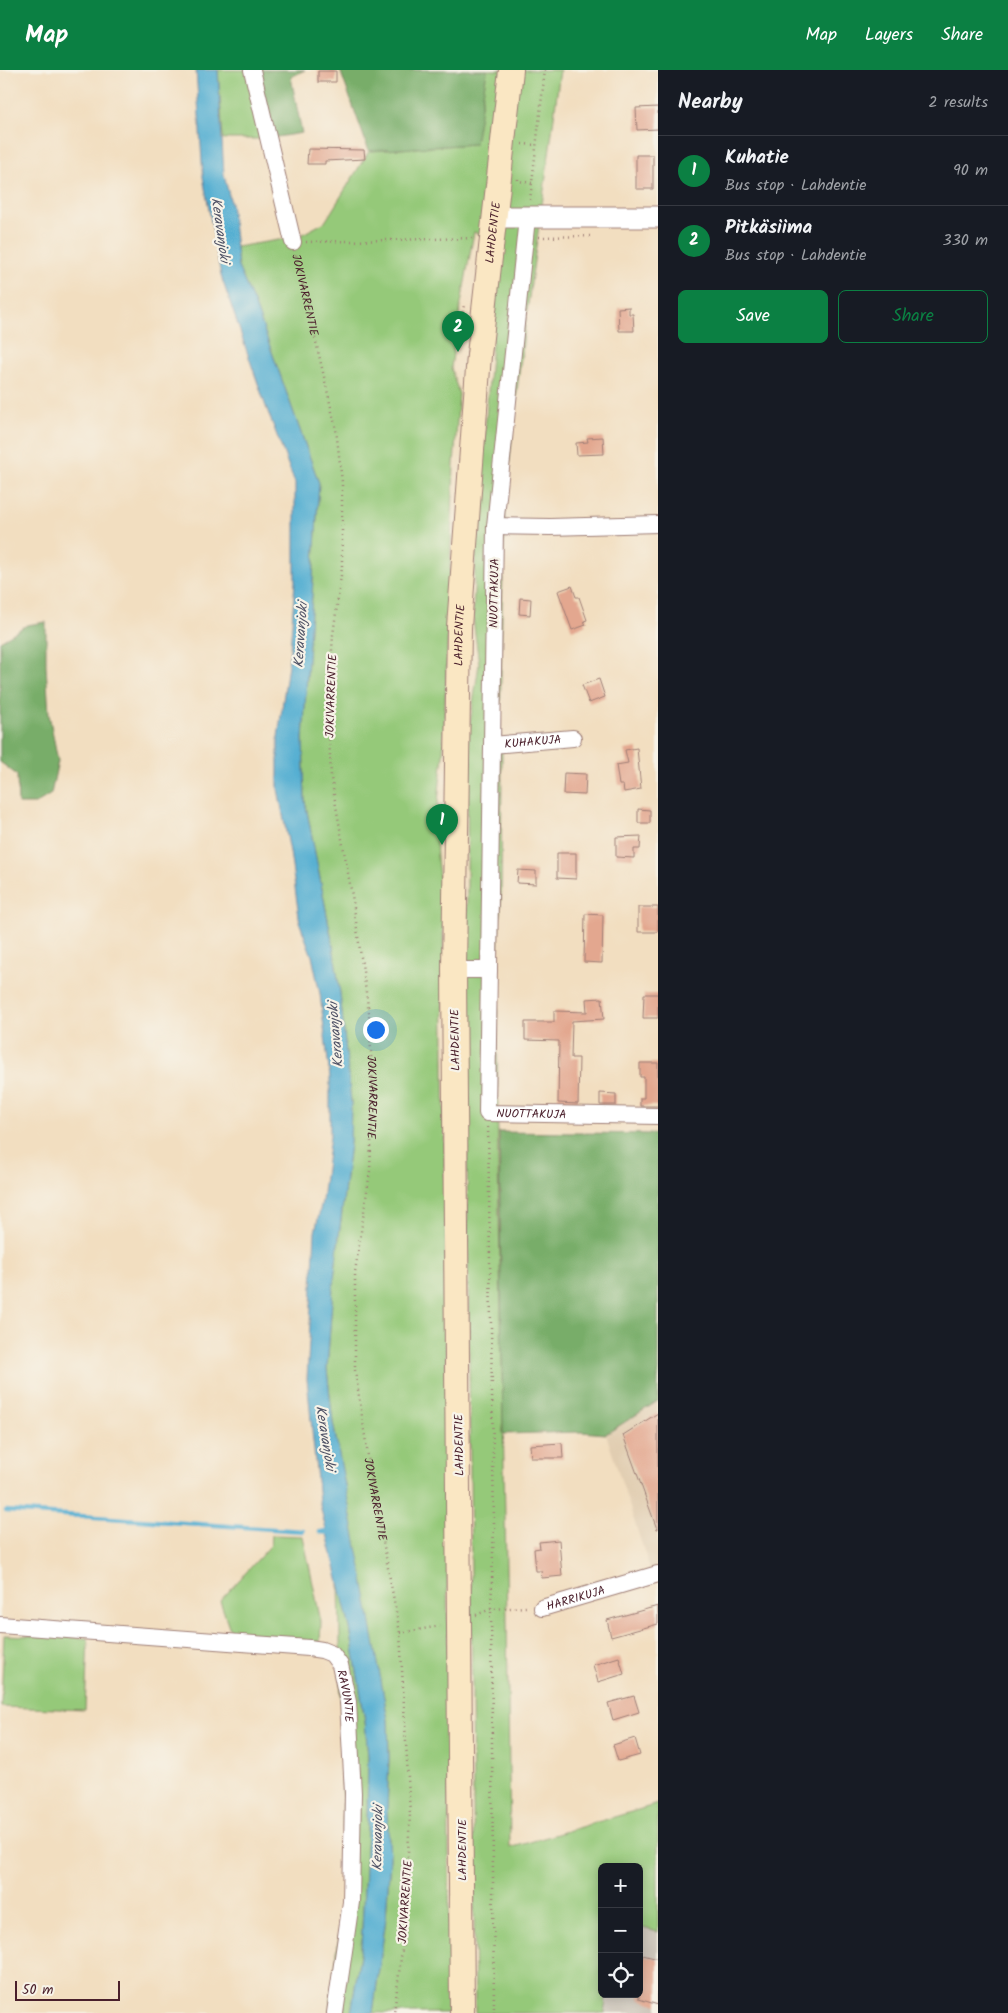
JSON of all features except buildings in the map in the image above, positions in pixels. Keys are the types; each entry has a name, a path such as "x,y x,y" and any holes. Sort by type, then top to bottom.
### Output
{"main road":[{"name":"LAHDENTIE","path":"462,2013 454,970 459,627 479,355 510,70"}],"street":[{"name":"JOKIVARRENTIE","path":"252,70 293,242"},
{"path":"494,217 528,210 658,217"},
{"name":"NUOTTAKUJA","path":"528,210 494,526 488,1113 658,1116"},
{"path":"494,526 550,527 658,524"},
{"name":"KUHAKUJA","path":"492,745 573,738"},
{"path":"454,970 489,970"},
{"name":"HARRIKUJA","path":"542,1608 658,1574"},
{"name":"RAVUNTIE","path":"0,1624 309,1648 332,1654 340,1666 348,1702 354,1793 351,1902 335,2013"}],"path":[{"path":"528,210 546,70"},
{"path":"522,144 537,145"},
{"path":"518,181 532,183"},
{"path":"293,242 475,239"},
{"name":"JOKIVARRENTIE","path":"293,242 336,429 342,482 342,568 333,635 328,712 331,778 369,1013 373,1091 370,1171 355,1272 355,1370 370,1476 400,1633 410,1814 404,1934 394,2013"},
{"path":"488,1113 494,1525 491,1609 494,2013"},
{"name":"HARRIKUJA","path":"491,1609 516,1607 542,1608"}],"shaded area":[{"path":"658,1401 658,1567 650,1569 606,1434"},
{"path":"643,1928 658,1932 658,2013 605,2013 606,1998 643,1998"}],"green space":[{"path":"218,70 257,70 265,139 223,139"},
{"path":"257,70 305,70 291,77 302,133 271,138"},
{"path":"340,70 487,70 475,144 369,151"},
{"path":"487,70 560,70 514,417 506,500 503,566 500,730 502,753 501,901 497,959 498,1162 510,1848 658,1804 658,1932 643,1928 643,1863 598,1863 598,1998 606,1998 605,2013 475,2013 466,1024 468,736 479,664 473,618 474,589 500,243 474,232 451,368 459,394 454,464 443,756 436,843 439,877 443,894 450,2013 373,2013 386,1918 390,1857 387,1811 388,1720 333,1423 327,1369 333,1287 350,1143 351,1102 340,993 333,946 305,801 303,739 319,483 255,305 238,267 236,247 297,237 325,222 369,151 474,144"},
{"path":"46,622 49,714 58,761 51,794 35,804 18,804 17,775 0,762 0,641 27,625"},
{"path":"499,1132 658,1134 658,1401 606,1434 581,1432 503,1434"},
{"path":"272,1535 303,1536 321,1622 320,1642 232,1635 220,1601 271,1545"},
{"path":"339,1578 350,1628 365,1721 368,1756 367,1829 361,1949 351,2013 329,2013 344,1898"},
{"path":"4,1635 88,1638 85,1710 1,1707"}],"water":[{"name":"Keravanjoki","path":"196,70 218,70 224,175 231,203 238,267 255,305 319,483 303,739 305,801 333,946 340,993 351,1102 350,1143 333,1287 327,1369 333,1423 388,1720 387,1811 390,1857 386,1918 373,2013 351,2013 361,1949 367,1829 368,1756 365,1721 350,1628 319,1501 307,1379 315,1232 322,1201 330,1136 330,1078 320,994 312,956 300,924 290,852 278,789 278,737 290,650 295,582 295,483 265,404 221,276 203,177"}],"waterway":[{"path":"6,1511 303,1531"},
{"path":"320,1532 331,1533"}],"place":[{"name":"Pitkäsiima","path":"458,352"},
{"name":"Kuhatie","path":"442,845"}]}
